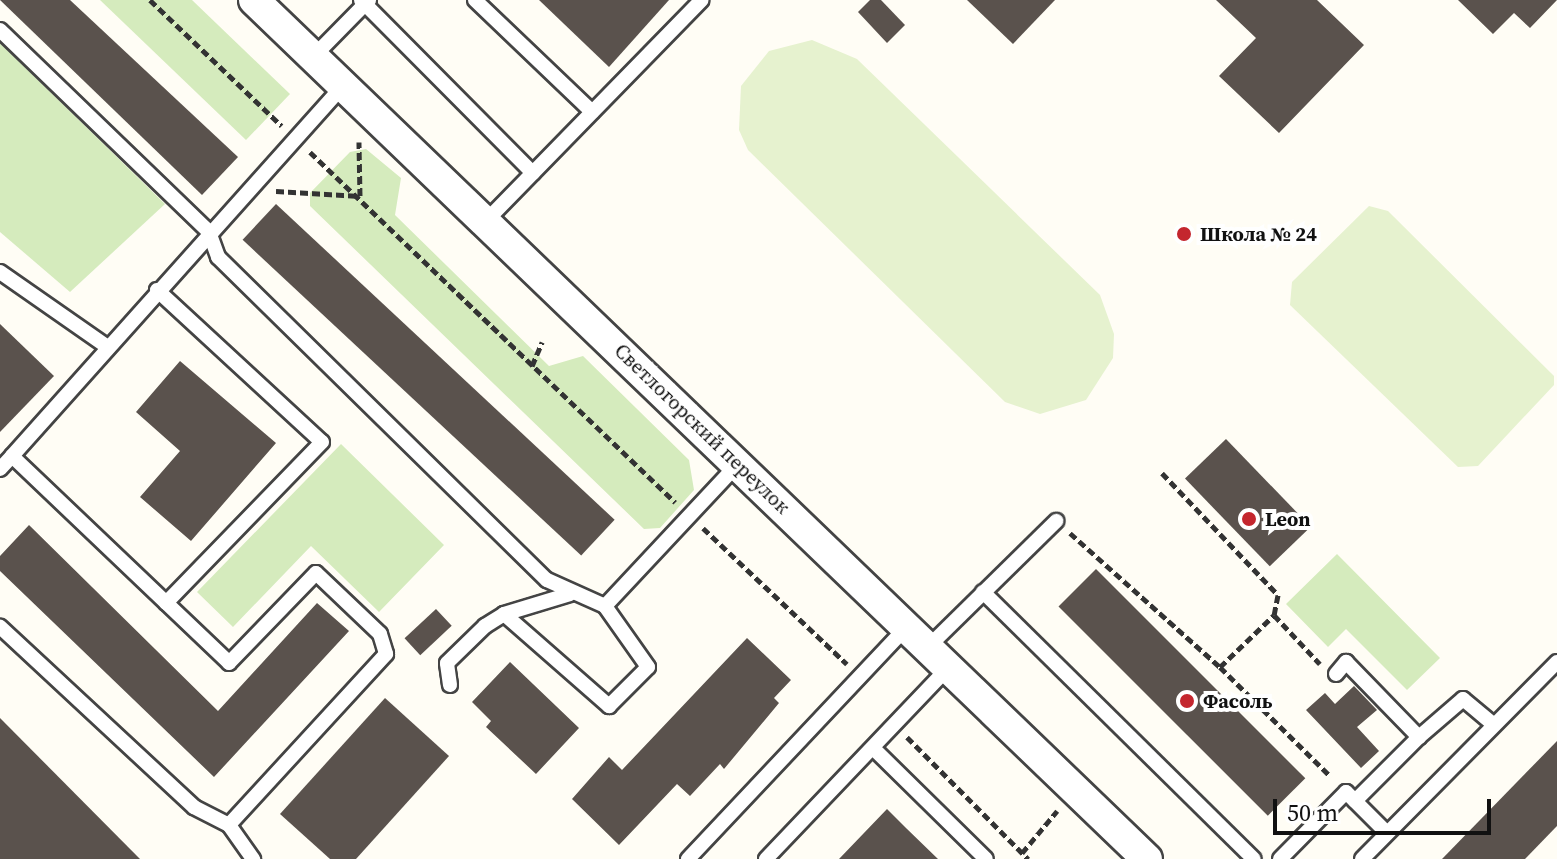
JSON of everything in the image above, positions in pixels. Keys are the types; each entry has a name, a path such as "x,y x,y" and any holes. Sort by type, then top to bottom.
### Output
{"street":[{"name":"Светлогорский переулок","path":"254,0 739,463 1147,859"}],"lane":[{"path":"475,0 592,112"},
{"path":"485,222 702,0"},
{"path":"313,57 365,1 533,173"},
{"path":"0,30 209,232 218,257 547,580 570,594 605,606 648,667 609,706 504,614"},
{"path":"0,469 106,346 343,86"},
{"path":"0,272 106,346"},
{"path":"157,290 322,442 166,603"},
{"path":"12,456 229,663 316,573 380,634 386,654 229,825"},
{"path":"605,606 739,463"},
{"path":"766,859 873,748 928,647 1056,521"},
{"path":"983,592 1254,859"},
{"path":"450,685 447,663 504,614 570,594"},
{"path":"0,627 194,807 229,825 253,859"},
{"path":"688,859 860,675 928,647"},
{"path":"1336,674 1346,662 1419,737"},
{"path":"1366,858 1387,833 1557,662"},
{"path":"1280,859 1463,699 1494,725"},
{"path":"873,748 986,859"},
{"path":"1350,796 1387,833"}],"path":[{"path":"150,0 294,138 360,196 532,366 860,675"},
{"path":"359,133 360,196"},
{"path":"246,190 360,196"},
{"path":"532,366 542,342"},
{"path":"1162,473 1278,595 1274,615 1220,667"},
{"path":"1056,521 1220,667 1350,796"},
{"path":"1274,615 1336,674"},
{"path":"902,733 1028,859"}],"green space":[{"path":"100,0 192,0 290,94 246,140"},
{"path":"812,40 857,59 1100,295 1114,334 1113,358 1086,400 1040,414 1005,402 748,150 739,130 741,86 769,51"},
{"path":"0,43 165,204 70,292 0,232"},
{"path":"366,149 401,178 395,215 549,366 583,356 689,460 694,490 660,528 644,529 310,206 310,193 350,152"},
{"path":"1369,206 1388,211 1554,376 1554,385 1478,466 1458,467 1290,305 1292,282"},
{"path":"341,444 444,545 379,612 311,546 233,627 197,592"},
{"path":"1337,554 1440,658 1407,690 1346,629 1328,647 1286,604"}],"building":[{"path":"0,0 70,0 238,157 202,195"},
{"path":"539,0 669,0 609,67"},
{"path":"870,0 881,0 905,25 887,43 858,12"},
{"path":"967,0 1055,0 1013,44"},
{"path":"1216,0 1317,0 1364,45 1279,133 1219,76 1256,38"},
{"path":"1458,0 1557,0 1530,28 1514,13 1493,34"},
{"path":"276,204 615,520 581,556 243,240"},
{"path":"0,324 54,376 0,432"},
{"path":"180,361 276,443 191,541 140,497 180,451 136,412"},
{"path":"1226,439 1311,527 1270,566 1185,479"},
{"path":"29,525 218,711 317,603 349,631 214,777 0,571 0,556"},
{"path":"1096,569 1305,778 1268,816 1059,606"},
{"path":"436,609 452,626 420,655 405,638"},
{"path":"747,638 791,680 774,698 779,703 724,769 720,764 690,796 677,784 619,845 572,799 609,757 622,770"},
{"path":"510,662 579,728 536,774 486,727 491,721 472,702"},
{"path":"1354,686 1377,710 1357,727 1379,751 1361,768 1306,710 1325,693 1335,704"},
{"path":"385,698 449,756 356,859 330,859 280,814"},
{"path":"0,718 140,859 0,859"},
{"path":"1557,741 1557,826 1525,859 1442,859"},
{"path":"887,809 906,828 938,859 839,859"}],"place":[{"name":"Школа № 24","path":"1184,234"},
{"name":"Leon","path":"1249,519"},
{"name":"Фасоль","path":"1187,701"}]}
